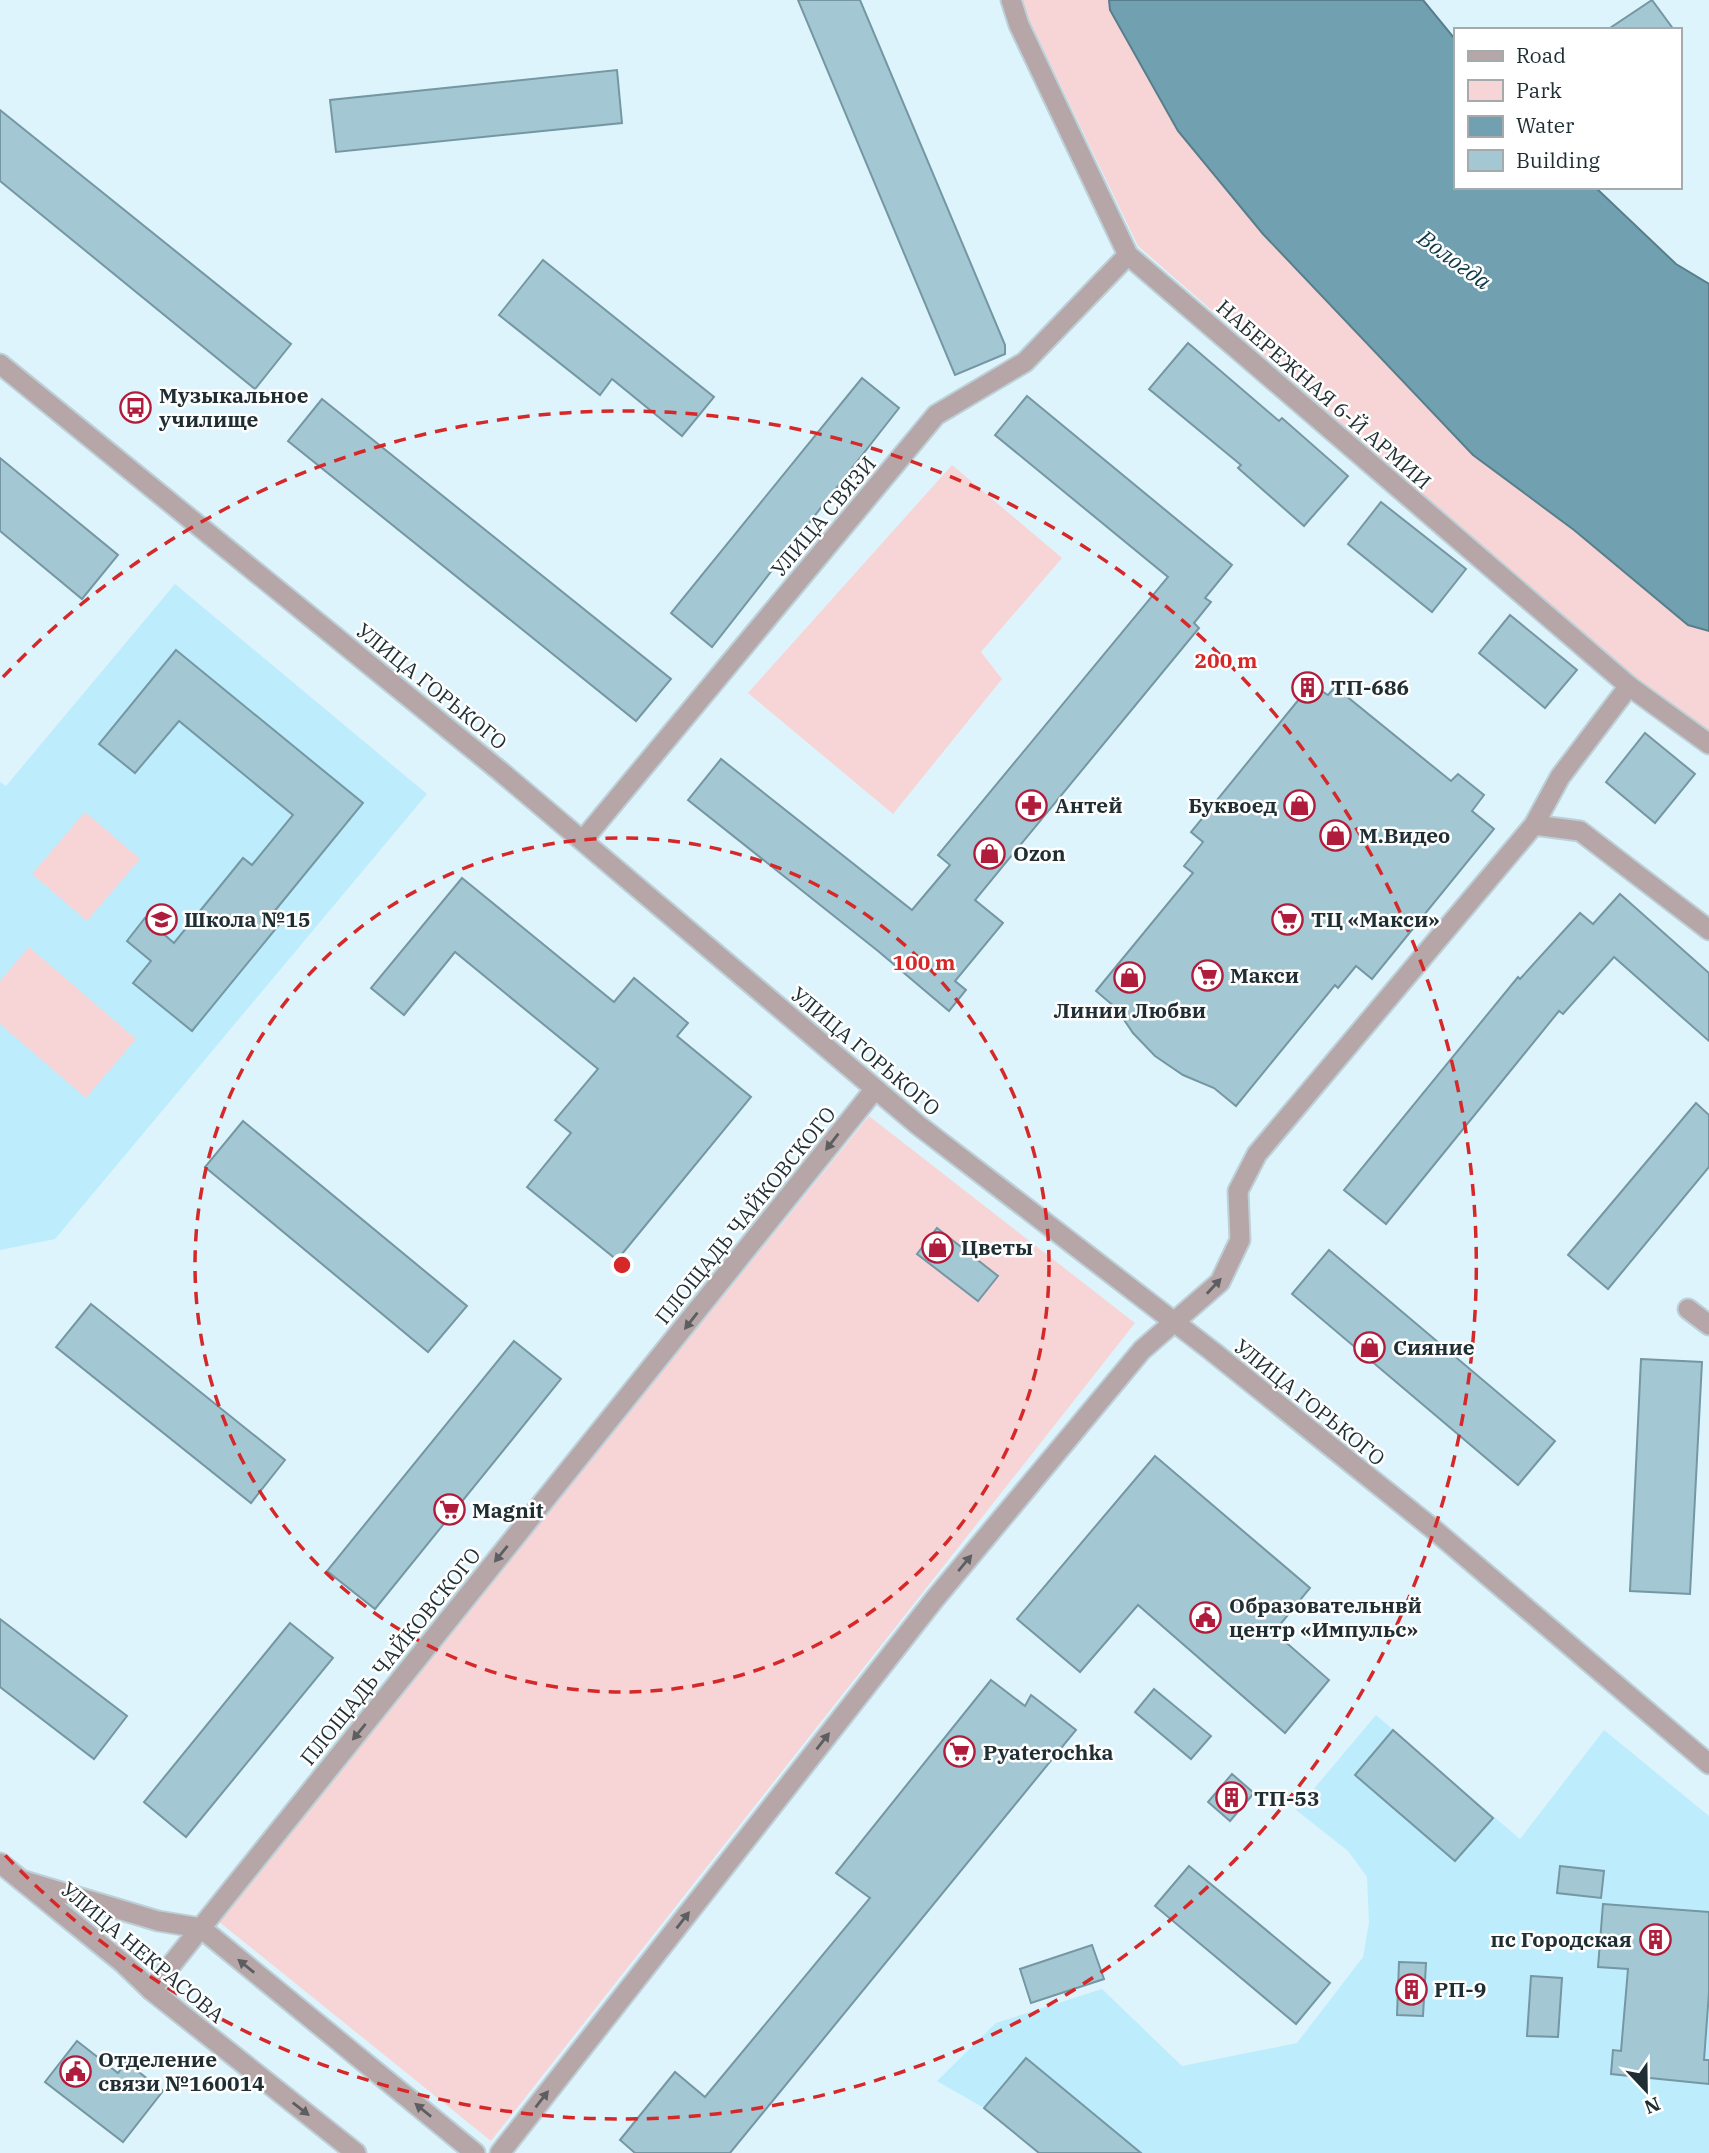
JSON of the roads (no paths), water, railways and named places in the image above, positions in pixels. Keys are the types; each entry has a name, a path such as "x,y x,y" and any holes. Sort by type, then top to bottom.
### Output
{"street":[{"name":"НАБЕРЕЖНАЯ 6-Й АРМИИ","path":"1011,0 1020,25 1128,255 1629,686 1709,744"},
{"name":"УЛИЦА СВЯЗИ","path":"583,839 936,415 1025,362 1128,255"},
{"name":"УЛИЦА ГОРЬКОГО","path":"0,364 583,839 875,1089 1432,1528 1709,1764"},
{"path":"500,2153 934,1600 1142,1350 1220,1282 1240,1240 1238,1191 1257,1154 1534,825 1560,777 1629,686"},
{"path":"1534,825 1580,831 1709,930"},
{"name":"ПЛОЩАДЬ ЧАЙКОВСКОГО","path":"151,1990 875,1089"},
{"path":"1688,1309 1709,1325"},
{"name":"УЛИЦА НЕКРАСОВА","path":"0,1863 123,1963 151,1990 356,2153"},
{"path":"21,1880 158,1921 201,1928 475,2153"}],"water":[{"name":"Вологда","path":"1109,0 1423,0 1454,38 1454,189 1597,189 1676,264 1709,284 1709,631 1688,625 1574,530 1473,455 1263,234 1178,131 1110,10"}],"place":[{"name":"Музыкальное училище","path":"136,407"},
{"name":"ТП-686","path":"1308,687"},
{"name":"Антей","path":"1032,805"},
{"name":"Буквоед","path":"1300,805"},
{"name":"М.Видео","path":"1336,835"},
{"name":"Ozon","path":"990,853"},
{"name":"Школа №15","path":"161,919"},
{"name":"ТЦ «Макси»","path":"1288,919"},
{"name":"Макси","path":"1207,975"},
{"name":"Линии Любви","path":"1130,978"},
{"name":"Цветы","path":"938,1247"},
{"name":"Сияние","path":"1370,1347"},
{"name":"Magnit","path":"449,1510"},
{"name":"Образовательнвй центр «Импульс»","path":"1206,1617"},
{"name":"Pyaterochka","path":"960,1752"},
{"name":"ТП-53","path":"1231,1798"},
{"name":"пс Городская","path":"1655,1939"},
{"name":"РП-9","path":"1411,1989"},
{"name":"Отделение связи №160014","path":"75,2071"}]}
